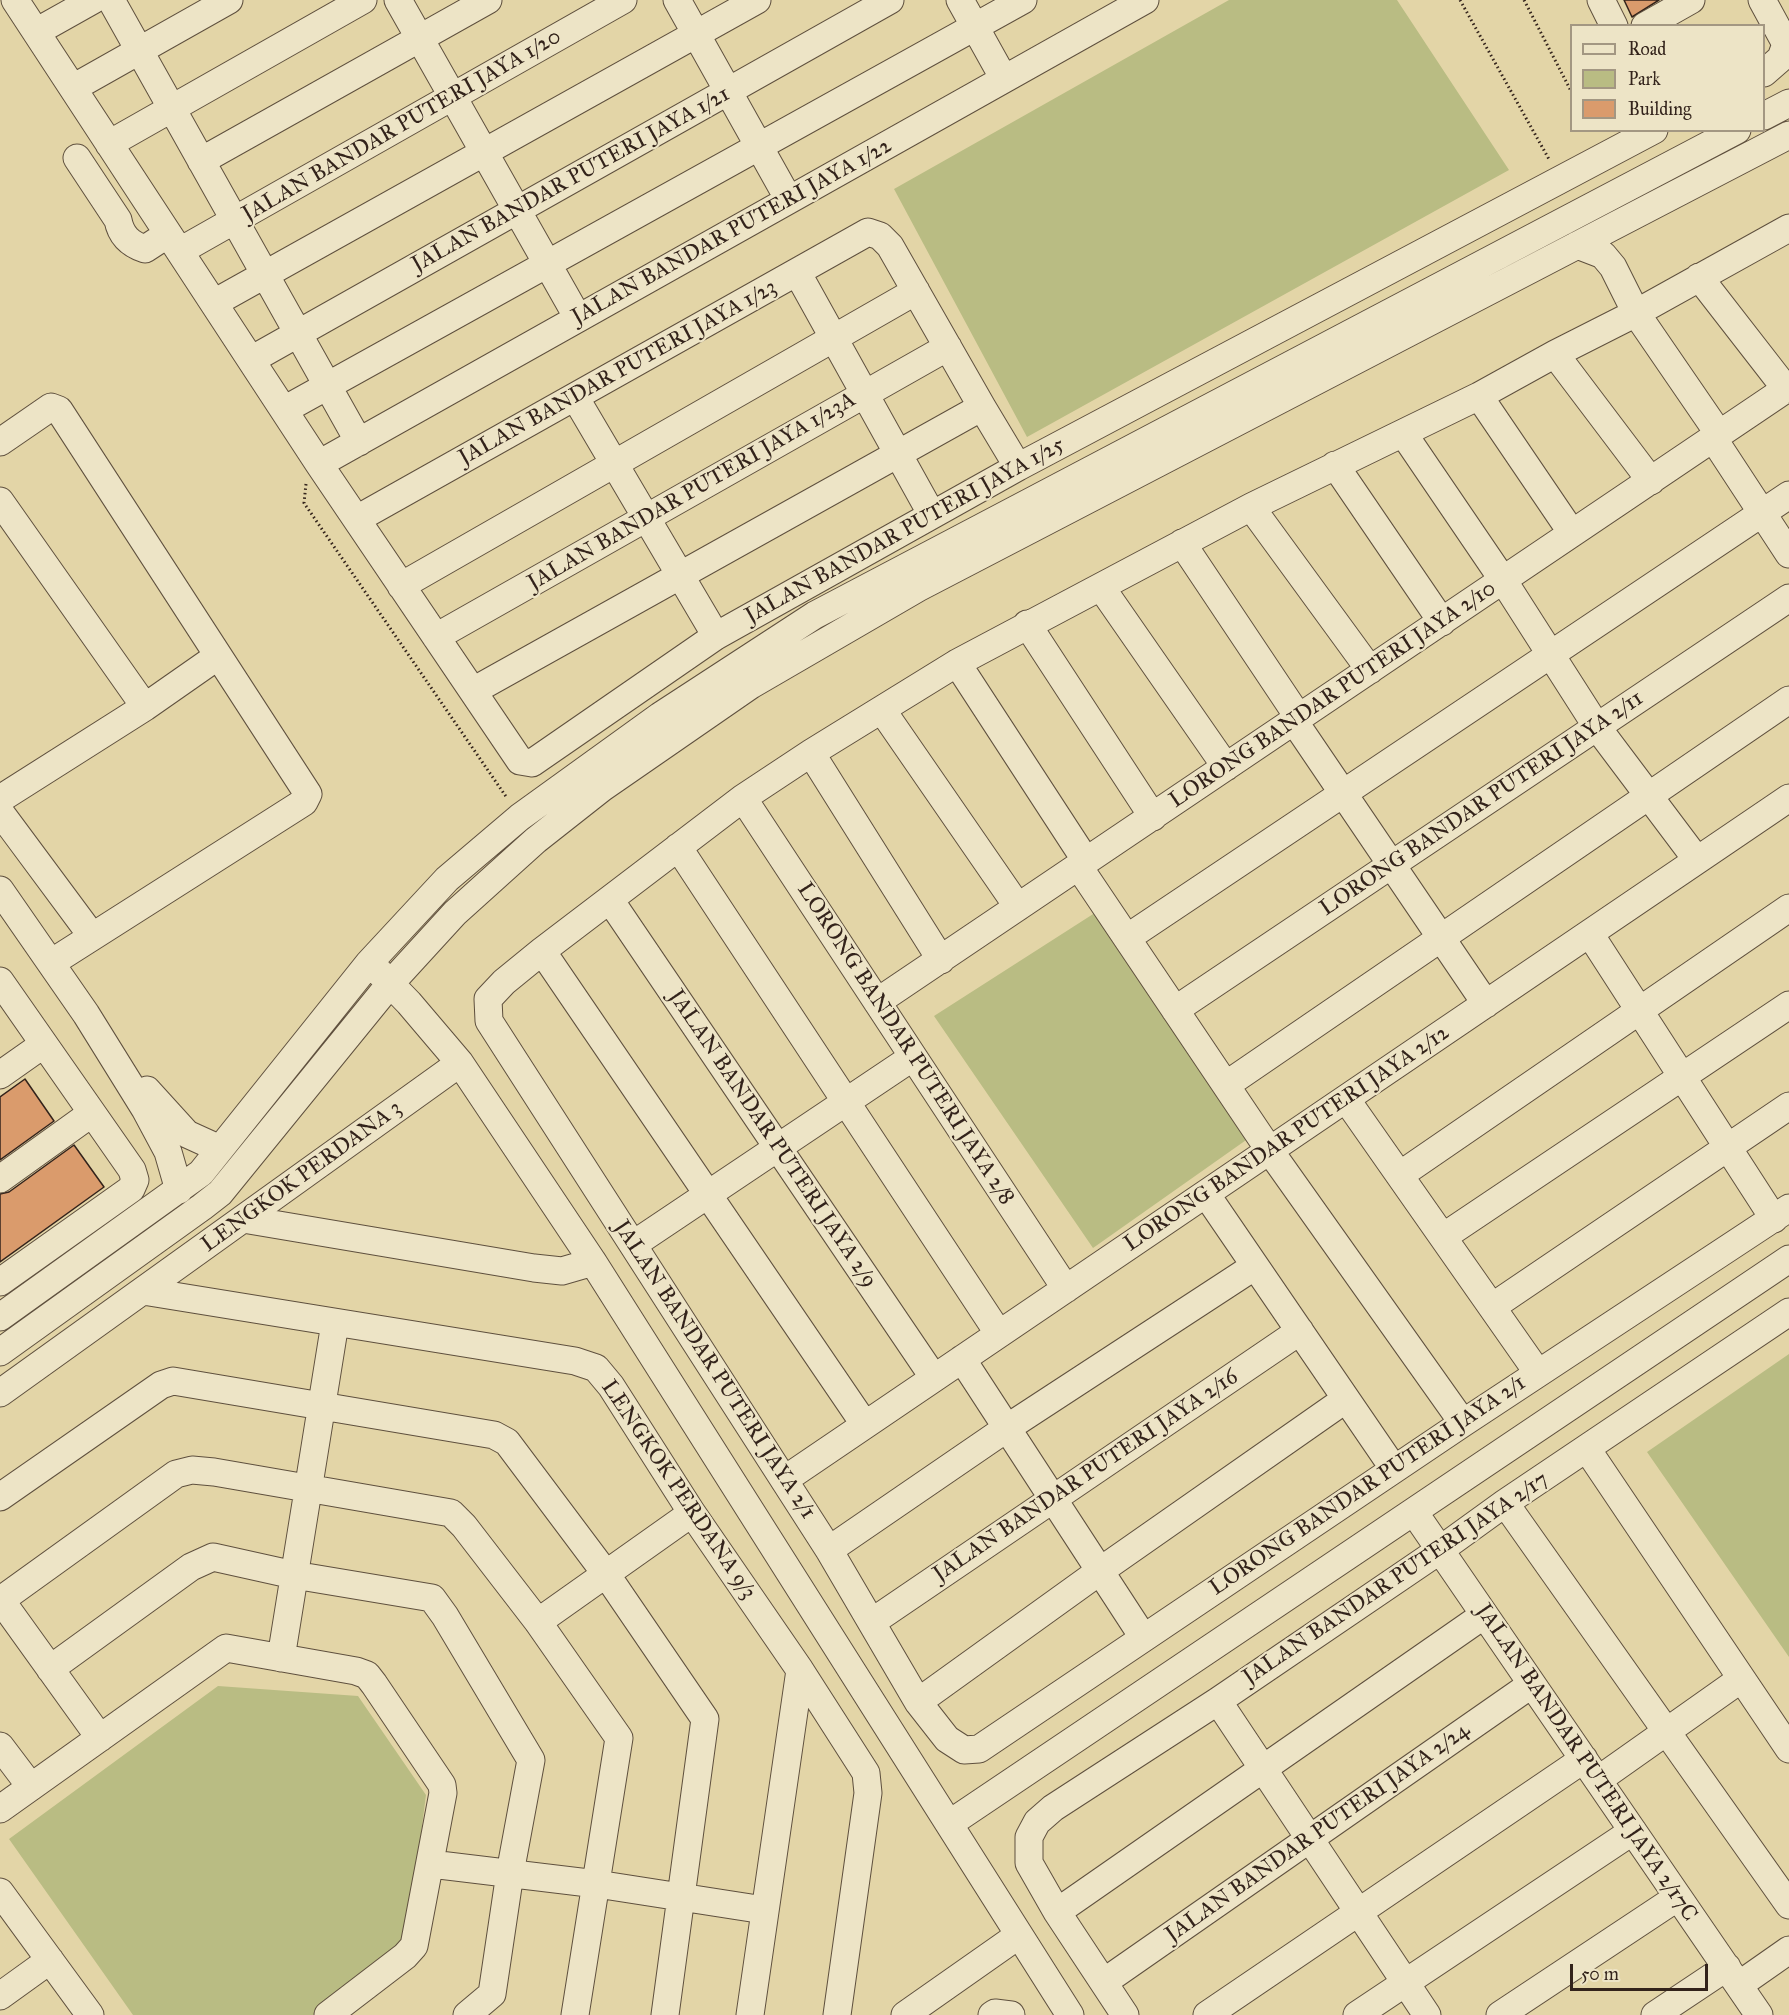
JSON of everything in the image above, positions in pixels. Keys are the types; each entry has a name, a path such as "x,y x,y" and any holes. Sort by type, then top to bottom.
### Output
{"street":[{"path":"15,0 319,464 473,692 982,408"},
{"path":"36,32 93,0"},
{"path":"111,0 359,442"},
{"path":"73,88 229,0"},
{"path":"110,144 363,0"},
{"path":"398,0 578,318"},
{"path":"201,161 488,0"},
{"name":"JALAN BANDAR PUTERI JAYA 1/20","path":"77,158 118,220 120,231 129,242 146,249 174,242 235,220 623,0"},
{"path":"677,0 789,200"},
{"path":"214,303 757,0"},
{"name":"JALAN BANDAR PUTERI JAYA 1/21","path":"251,360 890,0"},
{"path":"960,0 1004,79"},
{"path":"284,410 1023,0"},
{"name":"JALAN BANDAR PUTERI JAYA 1/22","path":"319,464 1145,0"},
{"path":"1601,0 1613,24"},
{"path":"1649,24 1691,0"},
{"path":"1762,0 1786,45 1781,58 1765,72"},
{"path":"1765,115 1789,103"},
{"name":"JALAN BANDAR PUTERI JAYA 1/25","path":"473,692 520,761 532,763 716,636 1018,467 1650,132"},
{"path":"0,1352 202,1208 220,1192 390,984 454,913 536,840 602,788 751,685 918,588 1733,132"},
{"path":"0,1317 201,1173 369,963 447,879 520,817 660,716 815,615 1258,397 1577,245 1789,135"},
{"path":"865,1425 542,951 743,798 957,663 1251,507 1479,396 1636,313 1789,228"},
{"name":"JALAN BANDAR PUTERI JAYA 1/23","path":"357,519 868,232 880,236 890,246 916,291"},
{"path":"1577,245 1603,255 1613,267 1636,313 1789,554"},
{"path":"797,272 932,515"},
{"path":"1699,277 1788,388"},
{"path":"401,586 916,291 1018,467"},
{"name":"JALAN BANDAR PUTERI JAYA 1/23A","path":"436,637 948,347"},
{"path":"1237,351 1258,397"},
{"path":"1555,354 1651,481"},
{"name":"LORONG BANDAR PUTERI JAYA 2/10","path":"877,1002 1788,388"},
{"path":"1479,396 1572,533"},
{"path":"575,397 716,636"},
{"path":"0,442 51,407 58,410 308,794 304,802 51,963"},
{"path":"1403,433 1503,580 1597,727 1697,861"},
{"path":"1335,465 1442,621"},
{"path":"1127,938 1789,495"},
{"path":"0,501 145,707"},
{"path":"1251,507 1370,670"},
{"path":"1182,543 1343,794 1486,1004"},
{"path":"1101,587 1226,767"},
{"name":"LORONG BANDAR PUTERI JAYA 2/11","path":"1175,1010 1789,598"},
{"path":"1028,624 1153,816"},
{"path":"0,799 145,707 218,656"},
{"path":"957,663 1127,938 1270,1150 1462,1423"},
{"path":"1226,1085 1789,700"},
{"path":"882,710 1018,907"},
{"path":"811,753 940,960"},
{"name":"LORONG BANDAR PUTERI JAYA 2/8","path":"743,798 1066,1289"},
{"name":"LORONG BANDAR PUTERI JAYA 2/12","path":"784,1480 1789,798"},
{"path":"0,812 92,936"},
{"path":"678,847 999,1334"},
{"path":"0,890 86,1014 145,1109 168,1152 179,1190"},
{"name":"JALAN BANDAR PUTERI JAYA 2/9","path":"610,900 934,1378"},
{"path":"1400,1175 1789,908"},
{"path":"1590,934 1729,1147 1781,1213"},
{"name":"JALAN BANDAR PUTERI JAYA 2/1","path":"542,951 504,982 488,999 489,1021 829,1551 918,1702 947,1739"},
{"path":"369,963 460,1063 593,1262 1070,2015"},
{"path":"0,981 132,1170 135,1180 131,1188 0,1282"},
{"path":"1443,1237 1789,1005"},
{"path":"86,1014 157,1102 187,1134 220,1149"},
{"path":"0,1075 44,1044"},
{"path":"634,1244 913,1057"},
{"name":"LENGKOK PERDANA 3","path":"143,1291 460,1063"},
{"path":"1346,1099 1538,1373"},
{"path":"1492,1307 1789,1106"},
{"path":"0,1179 92,1113"},
{"path":"1206,1194 1394,1469"},
{"name":"LORONG BANDAR PUTERI JAYA 2/1","path":"947,1739 963,1750 979,1749 1462,1423 1781,1213"},
{"path":"243,1219 534,1268 562,1271 593,1262"},
{"path":"950,1824 1789,1259"},
{"path":"829,1551 1007,1428 1255,1266"},
{"path":"0,1393 143,1291"},
{"name":"LENGKOK PERDANA 9/3","path":"143,1291 575,1361 596,1368 611,1386 692,1513 800,1670 866,1773 868,1793 837,2015"},
{"name":"JALAN BANDAR PUTERI JAYA 2/17","path":"1057,1912 1029,1863 1029,1837 1037,1822 1053,1808 1218,1701 1505,1503 1789,1312"},
{"path":"281,1658 335,1323"},
{"name":"JALAN BANDAR PUTERI JAYA 2/16","path":"872,1622 1299,1331"},
{"path":"962,1359 1143,1637"},
{"path":"0,1497 161,1385 173,1381 494,1435 507,1442 606,1574 705,1719 665,2015"},
{"path":"918,1702 1346,1399"},
{"path":"1587,1449 1742,1679 1785,1736"},
{"path":"100,1738 0,1599 176,1474 192,1470 214,1472 451,1513 464,1526 538,1622 619,1738 575,2015"},
{"path":"1505,1503 1789,1905"},
{"name":"JALAN BANDAR PUTERI JAYA 2/17C","path":"1414,1512 1759,2015"},
{"path":"538,1622 692,1513"},
{"path":"50,1669 191,1568 213,1557 294,1575 432,1598 531,1760 510,1873 492,1994 467,2015"},
{"path":"1125,2015 1057,1912 1484,1615"},
{"path":"0,1809 226,1648 367,1675 442,1785 443,1793 414,1946 405,1956 328,2015"},
{"path":"750,2015 800,1670"},
{"path":"1206,2015 1359,1912 1591,1770 1667,1732 1742,1679"},
{"name":"JALAN BANDAR PUTERI JAYA 2/24","path":"1104,1982 1532,1684"},
{"path":"1218,1701 1427,2015"},
{"path":"0,1746 31,1787"},
{"path":"1357,2015 1633,1832"},
{"path":"431,1864 597,1884 764,1910"},
{"path":"0,1892 90,2015"},
{"path":"1500,2015 1678,1897"},
{"path":"905,2015 1019,1935"},
{"path":"1655,2015 1789,1950"},
{"path":"0,1996 50,1960"}],"path":[{"path":"1460,0 1561,181"},
{"path":"1524,0 1570,89"},
{"path":"304,503 520,817"}],"green space":[{"path":"1229,0 1397,0 1509,170 1027,437 894,189"},
{"path":"1101,909 1249,1138 1093,1248 934,1016"},
{"path":"1789,1354 1789,1657 1647,1452"},
{"path":"218,1686 358,1696 426,1795 408,1935 313,2015 133,2015 9,1839"}],"building":[{"path":"1624,0 1659,0 1632,17"},
{"path":"25,1079 54,1121 0,1160 0,1097"},
{"path":"74,1145 104,1187 0,1262 0,1194 9,1192"}]}
